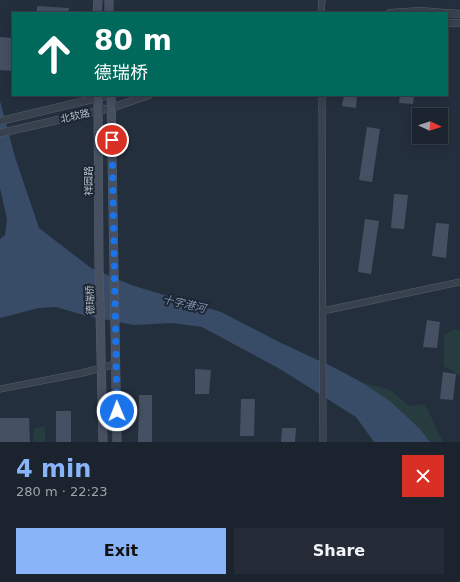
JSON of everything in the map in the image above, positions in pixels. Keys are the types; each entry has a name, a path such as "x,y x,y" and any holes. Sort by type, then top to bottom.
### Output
{"main road":[{"path":"98,0 98,12"},
{"path":"109,0 109,12"},
{"name":"祥园路","path":"98,96 99,268"},
{"path":"110,96 113,268 116,331 117,442"},
{"name":"德瑞桥","path":"99,268 102,368"},
{"path":"102,368 103,442"}],"street":[{"path":"321,12 322,0"},
{"path":"406,12 434,12"},
{"path":"448,13 460,14"},
{"path":"448,23 460,24"},
{"name":"北软路","path":"0,121 98,96"},
{"name":"北软路","path":"0,133 111,108 146,96"},
{"path":"322,96 323,442"},
{"path":"322,311 460,282"},
{"path":"0,389 82,373 116,364"}],"green space":[{"path":"454,329 460,331 460,376 444,366 444,335"},
{"path":"361,382 391,390 409,406 425,404 443,442 430,442 398,409"},
{"path":"45,426 45,442 33,442 34,428"}],"water":[{"name":"十字港河","path":"0,101 15,157 39,228 91,268 131,285 221,312 361,382 390,401 420,429 430,442 374,442 356,417 280,369 202,327 172,323 134,325 87,316 56,307 39,308 0,318 0,239 5,235 7,219 0,188"}],"building":[{"path":"37,6 69,8 68,12 37,12"},
{"path":"0,37 12,38 12,71 0,70"},
{"path":"344,96 357,96 356,108 342,106"},
{"path":"400,96 414,96 413,104 399,103"},
{"path":"367,127 380,129 372,182 359,180"},
{"path":"394,194 408,195 404,229 391,228"},
{"path":"365,219 379,221 371,274 358,272"},
{"path":"436,223 449,224 446,258 432,256"},
{"path":"427,320 440,322 437,348 423,347"},
{"path":"195,369 211,370 209,394 195,394"},
{"path":"443,372 456,374 453,400 440,399"},
{"path":"139,395 152,395 152,442 138,442"},
{"path":"241,399 255,399 254,436 240,436"},
{"path":"56,411 71,411 71,442 56,442"},
{"path":"0,418 29,418 30,442 0,442"},
{"path":"282,428 296,428 295,442 281,442"}],"route":[{"path":"112,140 113,268 116,331 117,411"}]}
